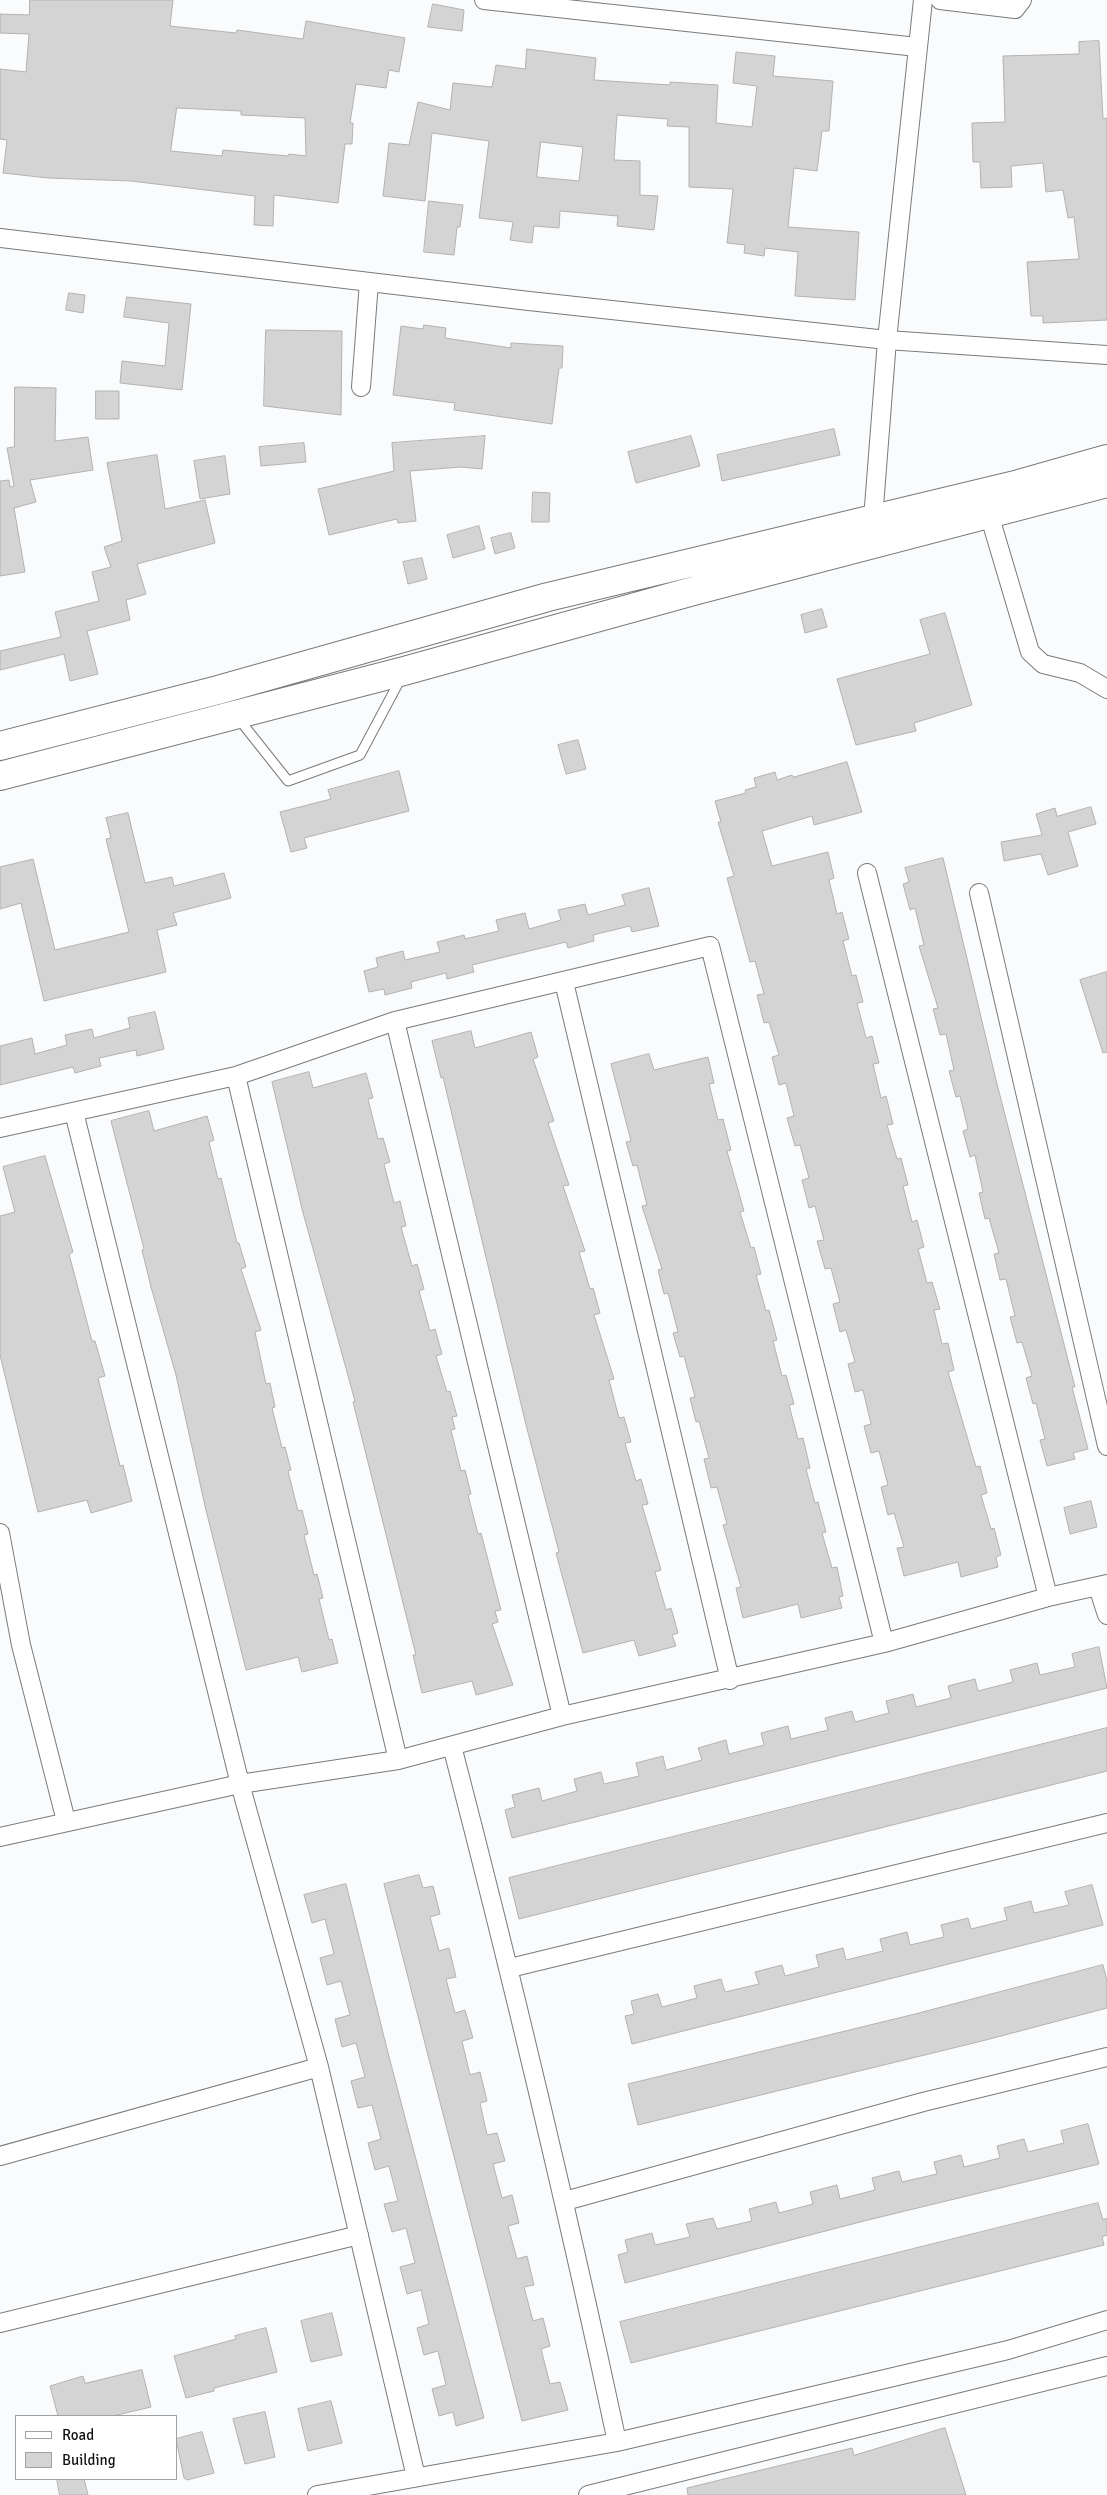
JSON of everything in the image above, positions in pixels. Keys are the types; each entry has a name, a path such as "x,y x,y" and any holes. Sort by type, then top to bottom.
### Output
{"main road":[{"path":"0,746 218,690 548,597 1019,484 1107,459"},
{"path":"0,776 404,671 1107,483"}],"street":[{"path":"484,0 917,47"},
{"path":"873,519 887,340 923,0"},
{"path":"940,0 1015,9 1022,0"},
{"path":"0,238 369,282 887,340 1107,355"},
{"path":"361,387 369,282"},
{"path":"989,514 1030,652 1043,664 1080,673 1107,689"},
{"path":"867,873 1048,1597"},
{"path":"978,892 1107,1446"},
{"path":"0,1128 236,1076 395,1021 710,946 884,1643"},
{"path":"564,982 730,1680"},
{"path":"395,1021 562,1716"},
{"path":"236,1076 398,1760"},
{"path":"74,1112 240,1784 320,2067 416,2478"},
{"path":"0,1533 21,1645 66,1821"},
{"path":"0,1837 240,1784 398,1760 562,1716 730,1680 884,1643 1048,1597 1103,1586 1107,1615"},
{"path":"452,1746 510,1968 565,2201 617,2442"},
{"path":"510,1968 1107,1823"},
{"path":"565,2201 923,2102 1107,2057"},
{"path":"0,2156 320,2067"},
{"path":"0,2323 358,2235"},
{"path":"317,2495 617,2442 1008,2350 1107,2320"},
{"path":"588,2495 1107,2366"}],"lane":[{"path":"235,714 288,781 360,755 404,671"}],"building":[{"path":"30,0 173,0 170,26 236,33 237,30 303,39 306,21 405,38 399,72 389,70 386,88 356,84 350,123 353,123 352,144 345,144 338,203 274,195 273,226 254,225 255,196 131,181 48,178 3,173 7,140 0,139 0,69 26,72 29,34 0,33 0,14 29,15","holes":["177,108 241,111 241,115 305,118 306,156 223,150 222,156 171,151"]},
{"path":"433,4 464,10 462,31 428,27"},
{"path":"1099,41 1103,119 1107,118 1107,320 1043,323 1043,316 1031,316 1027,262 1079,259 1074,217 1068,218 1063,190 1046,192 1043,163 1011,166 1012,187 981,188 980,162 973,162 972,123 1005,122 1003,56 1079,54 1079,42"},
{"path":"527,49 596,58 594,80 670,85 670,82 718,85 716,123 752,127 757,86 733,83 736,52 775,56 773,76 833,81 829,131 822,131 817,171 794,168 788,227 859,232 855,300 795,296 798,252 765,248 764,256 744,253 745,245 727,243 733,189 689,187 689,127 667,126 668,119 617,115 614,160 640,161 640,195 658,196 654,230 617,226 618,216 560,211 559,228 534,226 532,243 510,240 513,222 479,218 489,141 432,133 425,201 383,196 389,143 409,145 418,102 450,110 453,83 492,87 496,65 525,69","holes":["541,142 583,147 579,181 537,177"]},
{"path":"429,201 463,205 460,227 457,227 454,255 424,252"},
{"path":"69,293 85,295 83,313 66,310"},
{"path":"127,297 191,304 182,390 120,383 122,361 165,366 169,323 124,317"},
{"path":"424,325 446,328 445,338 511,348 511,343 563,346 562,368 559,368 552,424 454,410 455,403 393,395 401,326 423,329"},
{"path":"266,330 342,331 341,415 264,406"},
{"path":"15,387 56,388 55,441 88,437 93,470 30,480 36,502 14,508 25,572 0,576 0,481 9,480 10,487 14,486 7,448 14,447"},
{"path":"96,391 119,391 119,419 96,419"},
{"path":"834,429 840,455 722,481 717,455"},
{"path":"485,436 482,469 461,467 410,471 416,521 398,523 397,519 329,535 318,489 394,471 392,443"},
{"path":"691,436 700,466 636,483 628,452"},
{"path":"304,443 306,462 261,466 259,447"},
{"path":"157,455 165,509 205,500 215,543 137,564 146,594 126,600 130,620 87,631 98,674 70,681 64,654 0,670 0,651 61,637 55,612 99,601 92,572 111,567 104,547 122,541 107,463"},
{"path":"225,456 230,494 200,499 194,461"},
{"path":"533,492 550,493 549,522 532,522"},
{"path":"479,526 485,549 453,558 447,535"},
{"path":"511,533 515,548 495,554 491,538"},
{"path":"422,558 427,579 408,584 403,562"},
{"path":"822,609 827,627 805,633 801,615"},
{"path":"945,613 972,705 914,723 916,731 856,745 837,679 930,654 920,620"},
{"path":"578,740 586,769 566,774 558,745"},
{"path":"847,762 862,812 814,825 812,816 762,831 772,866 828,852 834,878 829,880 837,914 842,912 849,939 843,941 852,976 856,975 863,1002 857,1003 866,1038 872,1036 879,1063 873,1064 881,1098 886,1096 893,1124 887,1125 897,1159 901,1158 908,1185 903,1186 912,1222 917,1220 924,1247 918,1249 927,1283 932,1282 940,1309 934,1310 942,1344 948,1343 954,1370 948,1372 976,1467 980,1466 987,1493 981,1495 991,1529 994,1528 1001,1555 996,1557 998,1567 961,1577 958,1562 904,1576 897,1548 904,1547 894,1513 888,1515 881,1487 888,1485 879,1451 871,1453 864,1426 871,1424 863,1390 855,1392 848,1364 855,1362 846,1330 840,1332 833,1304 840,1302 831,1268 825,1269 817,1241 824,1240 815,1206 809,1208 802,1180 809,1178 800,1145 795,1146 787,1118 794,1116 786,1083 779,1085 772,1057 779,1055 769,1022 764,1023 757,995 764,994 755,961 750,962 727,878 734,876 718,822 721,822 715,801 746,793 745,790 756,787 754,778 775,772 777,780"},
{"path":"399,771 409,811 304,838 307,848 291,852 280,812 331,799 328,790"},
{"path":"1091,807 1096,824 1068,832 1078,866 1048,875 1041,854 1004,861 1001,842 1042,835 1036,814 1055,808 1057,816"},
{"path":"128,813 145,883 172,877 174,886 224,873 231,898 173,913 177,925 157,930 166,972 44,1001 21,903 0,909 0,867 33,859 55,950 129,932 106,839 111,838 106,818"},
{"path":"943,858 996,1080 1075,1387 1072,1387 1088,1449 1073,1453 1075,1459 1047,1466 1040,1440 1045,1439 1036,1403 1033,1404 1026,1378 1032,1376 1022,1342 1017,1343 1010,1317 1015,1316 1006,1279 1000,1280 994,1254 999,1253 989,1218 985,1219 979,1193 983,1192 975,1155 970,1157 963,1131 968,1129 960,1096 956,1097 949,1071 954,1070 946,1034 940,1035 933,1009 938,1008 919,946 924,945 915,908 910,910 903,884 909,882 905,868"},
{"path":"649,888 659,926 632,932 630,926 593,935 594,941 568,948 566,942 472,965 474,972 447,979 446,973 411,982 412,988 385,995 384,989 369,992 364,971 378,967 376,958 403,951 405,960 440,952 437,942 464,935 465,939 499,931 496,920 525,913 529,929 561,920 558,910 585,904 588,915 625,905 622,895"},
{"path":"1107,972 1107,1052 1103,1053 1080,980"},
{"path":"155,1012 164,1049 137,1056 136,1050 99,1058 101,1066 75,1073 73,1067 0,1085 0,1046 32,1038 35,1054 67,1045 65,1035 92,1029 94,1038 130,1028 128,1018"},
{"path":"471,1031 475,1048 531,1032 538,1057 533,1059 554,1121 548,1123 569,1185 563,1186 585,1251 579,1252 590,1289 593,1288 600,1313 594,1315 614,1379 609,1380 619,1418 624,1417 631,1442 625,1443 636,1481 641,1479 648,1504 642,1505 661,1570 655,1572 666,1610 671,1608 678,1633 672,1635 676,1646 639,1656 634,1640 583,1653 556,1553 559,1552 526,1425 443,1077 441,1078 432,1041"},
{"path":"649,1054 654,1070 708,1057 714,1083 709,1084 718,1120 723,1119 731,1150 727,1151 744,1211 740,1212 751,1248 754,1247 761,1274 756,1275 766,1311 769,1310 777,1340 773,1341 782,1376 786,1375 794,1404 789,1405 798,1439 803,1438 810,1468 806,1469 815,1503 818,1502 826,1532 822,1533 832,1568 837,1567 843,1596 839,1597 842,1608 801,1618 798,1604 743,1618 736,1588 741,1587 723,1525 727,1524 717,1487 711,1488 704,1459 709,1458 699,1421 696,1422 690,1398 695,1397 684,1356 680,1357 673,1333 678,1332 668,1293 664,1294 658,1270 662,1269 642,1206 647,1205 637,1165 633,1166 626,1142 631,1141 611,1064"},
{"path":"309,1072 313,1088 366,1073 373,1098 368,1099 378,1139 383,1138 390,1162 384,1164 394,1203 400,1201 406,1226 401,1227 412,1266 417,1264 424,1289 419,1291 430,1331 435,1329 442,1354 436,1356 447,1392 450,1391 457,1416 452,1417 455,1429 451,1430 461,1471 465,1470 471,1494 468,1495 478,1534 481,1533 501,1610 495,1611 498,1622 492,1624 513,1685 476,1695 472,1681 422,1693 413,1655 416,1655 353,1402 355,1401 302,1209 272,1082"},
{"path":"149,1111 154,1131 207,1116 214,1140 209,1142 218,1179 221,1178 237,1243 239,1243 246,1267 241,1269 261,1330 255,1332 266,1384 270,1383 275,1407 272,1408 282,1448 285,1447 291,1470 288,1471 298,1511 302,1510 308,1534 304,1535 314,1575 317,1574 323,1598 319,1599 329,1640 332,1639 338,1663 302,1672 298,1657 246,1670 205,1506 176,1375 151,1287 142,1250 144,1249 111,1121"},
{"path":"45,1156 73,1252 69,1254 92,1341 95,1341 105,1376 98,1378 120,1466 123,1465 132,1501 91,1513 87,1500 38,1512 0,1355 0,1216 15,1212 3,1167"},
{"path":"1091,1501 1097,1527 1070,1534 1064,1508"},
{"path":"1099,1647 1107,1688 512,1838 505,1810 515,1807 512,1795 539,1788 542,1801 577,1791 574,1779 601,1772 604,1784 639,1776 636,1763 663,1756 666,1770 702,1760 698,1748 726,1740 729,1754 764,1745 761,1733 788,1726 791,1739 828,1730 825,1718 852,1711 855,1722 889,1713 886,1701 913,1694 916,1707 951,1698 948,1686 975,1679 978,1691 1013,1682 1010,1670 1037,1663 1040,1675 1075,1667 1072,1654"},
{"path":"1107,1728 1107,1771 519,1919 509,1878"},
{"path":"419,1875 423,1888 433,1886 440,1914 430,1917 439,1951 449,1948 456,1977 446,1979 455,2013 465,2010 473,2038 462,2041 470,2075 480,2072 487,2101 480,2103 487,2135 497,2133 505,2161 493,2164 502,2198 512,2195 519,2223 508,2226 517,2259 527,2256 534,2285 524,2287 533,2321 543,2318 550,2346 541,2349 550,2384 560,2382 568,2410 522,2421 384,1884"},
{"path":"346,1884 387,2049 484,2418 456,2426 453,2412 439,2416 432,2389 446,2385 438,2351 424,2355 417,2328 429,2324 421,2290 407,2294 400,2267 415,2263 406,2228 392,2232 384,2204 398,2201 389,2166 375,2170 368,2143 381,2139 372,2105 358,2108 351,2081 365,2077 356,2043 342,2047 335,2019 350,2015 341,1981 327,1985 320,1958 334,1954 325,1919 312,1923 304,1895"},
{"path":"1092,1885 1103,1925 632,2044 625,2016 634,2014 631,2001 658,1994 662,2007 697,1998 694,1986 721,1979 725,1992 759,1984 755,1972 782,1965 785,1976 819,1967 816,1955 843,1948 846,1960 883,1951 880,1939 907,1932 910,1945 944,1937 941,1925 968,1918 971,1929 1007,1920 1004,1908 1031,1901 1034,1913 1069,1905 1065,1892"},
{"path":"1103,1965 1107,1981 1107,2008 982,2041 638,2125 628,2084 915,2014"},
{"path":"1088,2124 1099,2164 868,2220 625,2283 618,2255 628,2252 625,2240 652,2233 655,2245 690,2237 686,2224 713,2218 717,2229 752,2221 749,2209 776,2202 779,2213 813,2204 810,2192 837,2185 840,2199 875,2190 872,2178 899,2171 902,2182 937,2174 934,2162 961,2155 964,2167 1000,2158 997,2146 1024,2139 1028,2152 1064,2143 1061,2131"},
{"path":"1098,2203 1103,2220 1107,2218 1107,2235 1102,2237 1104,2245 631,2363 620,2322"},
{"path":"332,2313 342,2355 311,2362 301,2321"},
{"path":"266,2328 277,2372 214,2388 214,2391 186,2398 174,2356 236,2339 235,2336"},
{"path":"142,2370 151,2407 117,2415 58,2415 50,2386 83,2376 85,2383"},
{"path":"331,2401 342,2443 308,2451 298,2409"},
{"path":"265,2412 275,2457 245,2464 233,2419"},
{"path":"945,2428 966,2495 688,2495 687,2488 852,2448 854,2455"},
{"path":"202,2432 214,2473 187,2480 184,2478 178,2449 178,2438"},
{"path":"57,2480 84,2480 88,2495 60,2495"}]}
